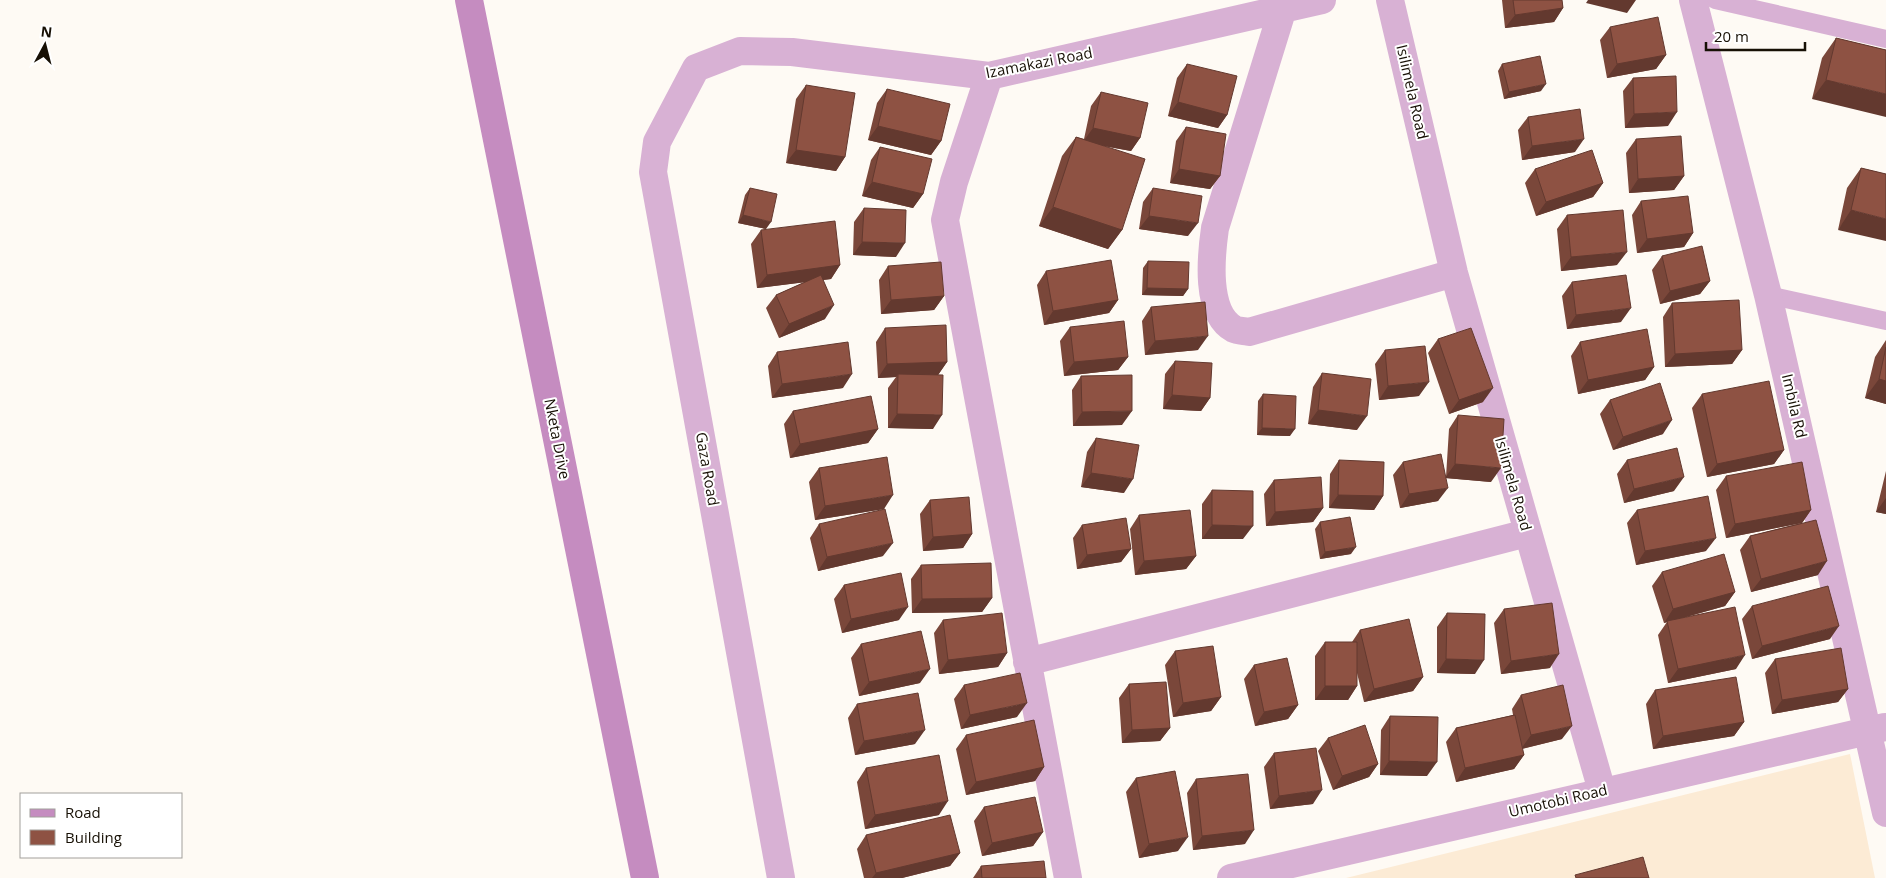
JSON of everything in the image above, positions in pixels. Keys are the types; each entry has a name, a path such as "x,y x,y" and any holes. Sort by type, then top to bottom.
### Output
{"street":[{"name":"Nketa Drive","path":"469,0 645,878"},
{"name":"Izamakazi Road","path":"696,68 740,51 792,52 989,76 1322,0"},
{"name":"Isilimela Road","path":"1390,0 1454,274 1602,791"},
{"name":"Imbila Rd","path":"1693,0 1877,729 1886,813"},
{"path":"1283,8 1215,228 1210,266 1215,297 1223,319 1235,330 1250,332 1454,274"},
{"name":"Gaza Road","path":"696,68 656,142 653,172 781,878"},
{"path":"989,76 954,182 945,220 1068,878"},
{"path":"1027,662 1527,533"},
{"name":"Umotobi Road","path":"1232,878 1877,729"}],"lane":[{"path":"1715,0 1886,38"},
{"path":"1768,295 1886,321"}],"shaded area":[{"path":"1850,754 1875,878 1346,878"}],"building":[{"path":"1513,0 1562,0 1563,8 1515,15"},
{"path":"1658,17 1666,55 1617,64 1610,27"},
{"path":"1836,38 1886,50 1886,94 1826,80"},
{"path":"1540,56 1546,84 1509,92 1502,64"},
{"path":"1187,64 1237,76 1227,115 1178,102"},
{"path":"1676,76 1677,112 1634,114 1633,78"},
{"path":"806,85 855,93 845,157 796,150"},
{"path":"887,89 950,104 941,141 878,126"},
{"path":"1101,92 1148,103 1140,138 1093,128"},
{"path":"1580,109 1584,139 1532,146 1528,117"},
{"path":"1186,127 1226,134 1220,176 1179,169"},
{"path":"1681,136 1684,176 1638,179 1636,139"},
{"path":"1076,137 1145,159 1122,230 1053,207"},
{"path":"880,147 932,159 923,194 872,182"},
{"path":"1592,150 1603,183 1546,202 1535,169"},
{"path":"1861,168 1886,174 1886,219 1851,210"},
{"path":"750,188 777,194 771,222 743,215"},
{"path":"1153,188 1202,196 1198,223 1149,216"},
{"path":"1688,196 1693,233 1647,239 1641,201"},
{"path":"864,208 906,210 905,243 862,242"},
{"path":"1623,210 1627,252 1571,257 1567,215"},
{"path":"835,221 840,265 767,275 761,230"},
{"path":"1702,246 1710,281 1670,291 1662,256"},
{"path":"1111,260 1118,300 1053,311 1046,271"},
{"path":"1148,261 1189,262 1188,289 1147,288"},
{"path":"941,262 944,296 891,300 888,266"},
{"path":"821,275 834,305 789,324 776,295"},
{"path":"1626,275 1631,308 1576,315 1572,282"},
{"path":"1739,300 1742,350 1675,354 1672,303"},
{"path":"1205,302 1208,336 1155,341 1151,307"},
{"path":"1124,321 1128,357 1074,362 1070,327"},
{"path":"946,325 947,362 887,364 885,328"},
{"path":"1471,328 1493,388 1459,400 1438,339"},
{"path":"1647,329 1654,367 1588,380 1580,342"},
{"path":"848,342 852,374 782,384 777,352"},
{"path":"1425,346 1429,382 1388,386 1385,350"},
{"path":"1886,347 1886,381 1879,379"},
{"path":"1175,361 1212,363 1210,398 1172,395"},
{"path":"1322,373 1371,379 1367,416 1318,410"},
{"path":"898,374 943,375 942,415 897,414"},
{"path":"1132,375 1132,411 1082,412 1081,376"},
{"path":"1769,381 1784,450 1717,464 1702,394"},
{"path":"1660,383 1672,420 1623,437 1610,400"},
{"path":"1263,394 1296,396 1295,429 1262,428"},
{"path":"871,396 878,429 800,444 793,411"},
{"path":"1458,415 1504,419 1501,468 1455,464"},
{"path":"1096,438 1139,445 1133,479 1091,473"},
{"path":"1677,448 1684,477 1634,489 1627,460"},
{"path":"1441,454 1448,488 1409,494 1403,462"},
{"path":"887,457 893,495 825,506 819,468"},
{"path":"1339,460 1384,462 1383,496 1338,495"},
{"path":"1802,462 1811,510 1735,524 1726,476"},
{"path":"1321,477 1323,508 1275,512 1274,480"},
{"path":"1212,490 1253,491 1253,526 1212,525"},
{"path":"1708,496 1716,538 1645,551 1637,510"},
{"path":"969,497 972,534 933,537 930,500"},
{"path":"885,509 893,543 827,557 819,524"},
{"path":"1190,510 1196,556 1144,561 1139,515"},
{"path":"1350,517 1356,547 1325,552 1320,522"},
{"path":"1126,518 1131,549 1087,555 1082,525"},
{"path":"1816,520 1827,561 1761,579 1750,536"},
{"path":"1724,554 1735,592 1673,609 1662,572"},
{"path":"991,563 992,598 922,599 921,565"},
{"path":"901,573 908,607 851,619 844,585"},
{"path":"1828,586 1839,626 1762,646 1752,606"},
{"path":"1552,603 1559,654 1511,661 1504,609"},
{"path":"1735,607 1745,655 1678,669 1667,621"},
{"path":"1002,613 1007,653 948,660 943,620"},
{"path":"1447,613 1485,614 1484,660 1446,659"},
{"path":"1409,619 1423,677 1374,689 1360,630"},
{"path":"921,631 930,669 869,682 861,644"},
{"path":"1325,642 1357,642 1357,686 1325,686"},
{"path":"1213,646 1221,697 1183,703 1175,651"},
{"path":"1841,648 1848,689 1782,700 1775,659"},
{"path":"1287,658 1298,705 1264,712 1254,665"},
{"path":"1020,673 1027,703 970,715 964,685"},
{"path":"1736,677 1744,722 1663,736 1655,690"},
{"path":"1166,682 1170,728 1132,730 1129,684"},
{"path":"1563,685 1572,726 1531,735 1521,695"},
{"path":"918,693 925,730 864,741 857,704"},
{"path":"1515,715 1524,755 1465,768 1456,728"},
{"path":"1390,716 1438,717 1437,762 1389,761"},
{"path":"1034,720 1044,767 976,782 966,735"},
{"path":"1365,725 1378,764 1342,776 1328,738"},
{"path":"1316,748 1322,790 1279,796 1274,753"},
{"path":"939,755 948,801 875,815 866,768"},
{"path":"1175,771 1188,837 1149,844 1136,778"},
{"path":"1248,774 1254,830 1202,836 1196,779"},
{"path":"1035,797 1043,832 992,843 984,807"},
{"path":"950,815 960,853 876,873 866,835"},
{"path":"1643,857 1649,878 1576,878 1575,875"},
{"path":"1044,861 1046,878 982,878 981,866"}]}
